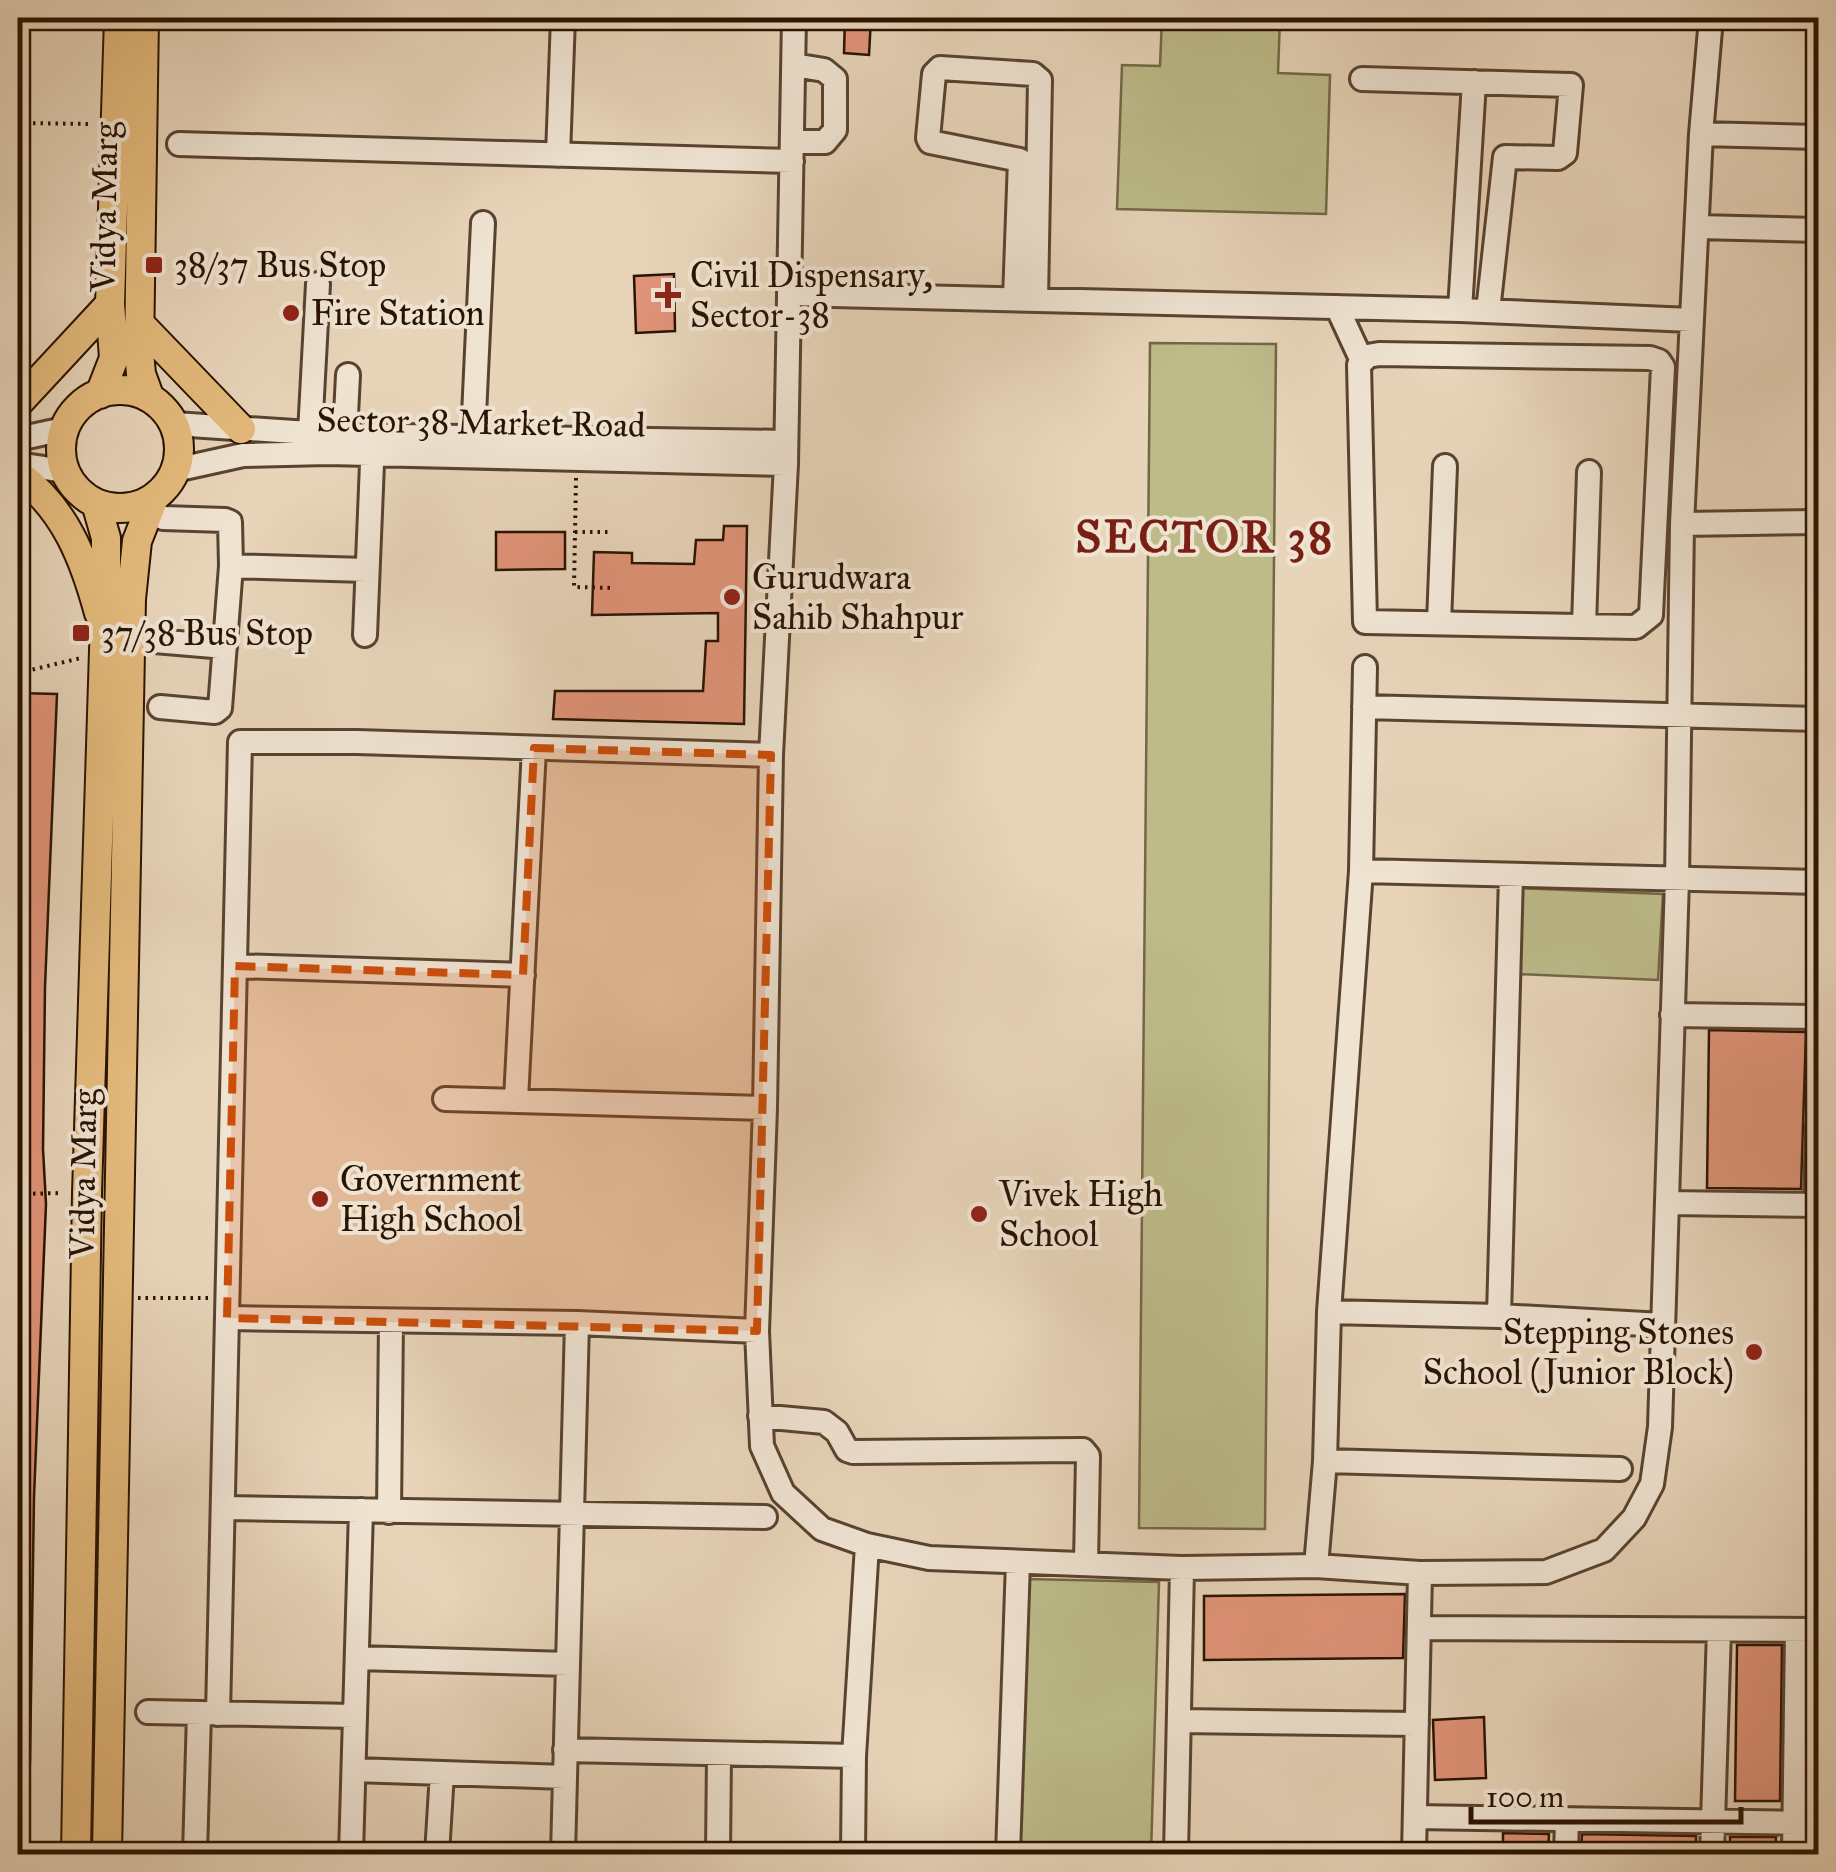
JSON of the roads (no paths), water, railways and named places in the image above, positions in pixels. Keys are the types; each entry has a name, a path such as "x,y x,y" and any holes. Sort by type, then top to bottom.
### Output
{"main road":[{"name":"Vidya Marg","path":"100,394 114,358 110,304 120,18"},
{"name":"Vidya Marg","path":"144,18 141,374 150,396 174,424"},
{"path":"18,402 110,304"},
{"path":"140,324 242,429"},
{"path":"150,396 119,389 77,407 64,429 60,450 71,484 96,504 158,508"},
{"path":"174,424 180,447 175,470"},
{"name":"Vidya Marg","path":"107,1854 131,598 137,541 175,470"},
{"path":"18,474 37,488 66,521 105,634"},
{"name":"Vidya Marg","path":"76,1854 86,1193 105,634 106,538 96,504"}],"street":[{"path":"558,155 563,18"},
{"path":"794,18 786,453 771,755 765,1108 756,1332 762,1446 783,1493 822,1530 867,1545 930,1558 1182,1568 1316,1566 1420,1573 1546,1572 1604,1550 1634,1518 1652,1484 1660,1427 1677,879 1682,524 1701,134 1711,18"},
{"path":"179,144 558,155 792,152 825,142 835,130 835,79 824,70 794,65"},
{"path":"940,68 1034,74 1040,80 1025,300 1020,160 930,142 934,74 940,68"},
{"path":"1362,79 1568,83 1573,88 1565,154 1558,158 1505,157 1488,311"},
{"path":"1460,310 1474,82"},
{"path":"1701,134 1818,137"},
{"path":"473,437 483,223"},
{"path":"1698,227 1818,230"},
{"path":"310,434 318,284"},
{"path":"790,294 1460,310 1691,320"},
{"path":"1338,307 1362,360"},
{"path":"1379,354 1658,360 1663,367 1651,615 1636,627 1438,623 1365,622 1359,365 1362,360 1379,354"},
{"path":"345,435 348,375"},
{"name":"Sector 38 Market Road","path":"174,424 345,435 372,444 576,458 786,453"},
{"path":"18,439 64,429"},
{"name":"Sector 38 Market Road","path":"175,470 243,455 473,437 786,453"},
{"path":"365,635 372,444"},
{"path":"18,464 64,471"},
{"path":"1438,623 1445,466"},
{"path":"1584,626 1590,472"},
{"path":"158,508 230,522 220,708 214,712 160,706"},
{"path":"1682,524 1818,522"},
{"path":"230,566 366,570"},
{"path":"144,640 225,647"},
{"path":"1316,1566 1325,1460 1328,1312 1361,871 1365,668"},
{"path":"1364,707 1818,719"},
{"path":"195,1854 223,1508 240,742 771,755"},
{"path":"516,1100 534,748"},
{"path":"1361,871 1818,882"},
{"path":"1499,1316 1511,874"},
{"path":"235,966 523,975"},
{"path":"1672,1015 1818,1018"},
{"path":"445,1099 765,1108"},
{"path":"1667,1203 1817,1205 1818,1126"},
{"path":"228,1308 391,1321 577,1323 756,1332"},
{"path":"1328,1312 1499,1316 1663,1326"},
{"path":"390,1512 391,1321"},
{"path":"563,1854 577,1323"},
{"path":"760,1416 824,1422 852,1452 1083,1450 1088,1456 1086,1564"},
{"path":"1325,1460 1620,1469"},
{"path":"223,1508 765,1517"},
{"path":"351,1854 361,1510"},
{"path":"852,1854 867,1545"},
{"path":"1008,1854 1018,1562"},
{"path":"1176,1854 1182,1568"},
{"path":"1414,1854 1420,1573"},
{"path":"1419,1628 1808,1630 1807,1822 1794,1854"},
{"path":"1712,1854 1719,1630"},
{"path":"357,1658 568,1664"},
{"path":"148,1712 355,1716"},
{"path":"1179,1721 1417,1724"},
{"path":"566,1750 854,1756"},
{"path":"718,1854 719,1754"},
{"path":"354,1770 565,1777"},
{"path":"436,1854 442,1773"},
{"path":"1415,1817 1807,1822"},
{"path":"1566,1854 1567,1820"}],"place":[{"name":"38/37 Bus Stop","path":"154,265"},
{"name":"Civil Dispensary, Sector-38","path":"668,295"},
{"name":"Fire Station","path":"291,313"},
{"name":"Gurudwara Sahib Shahpur","path":"732,597"},
{"name":"37/38 Bus Stop","path":"81,633"},
{"name":"Government High School","path":"320,1199"},
{"name":"Vivek High School","path":"979,1214"},
{"name":"Stepping Stones School (Junior Block)","path":"1754,1352"}],"district":[{"name":"SECTOR 38","path":"1205,536"}]}
